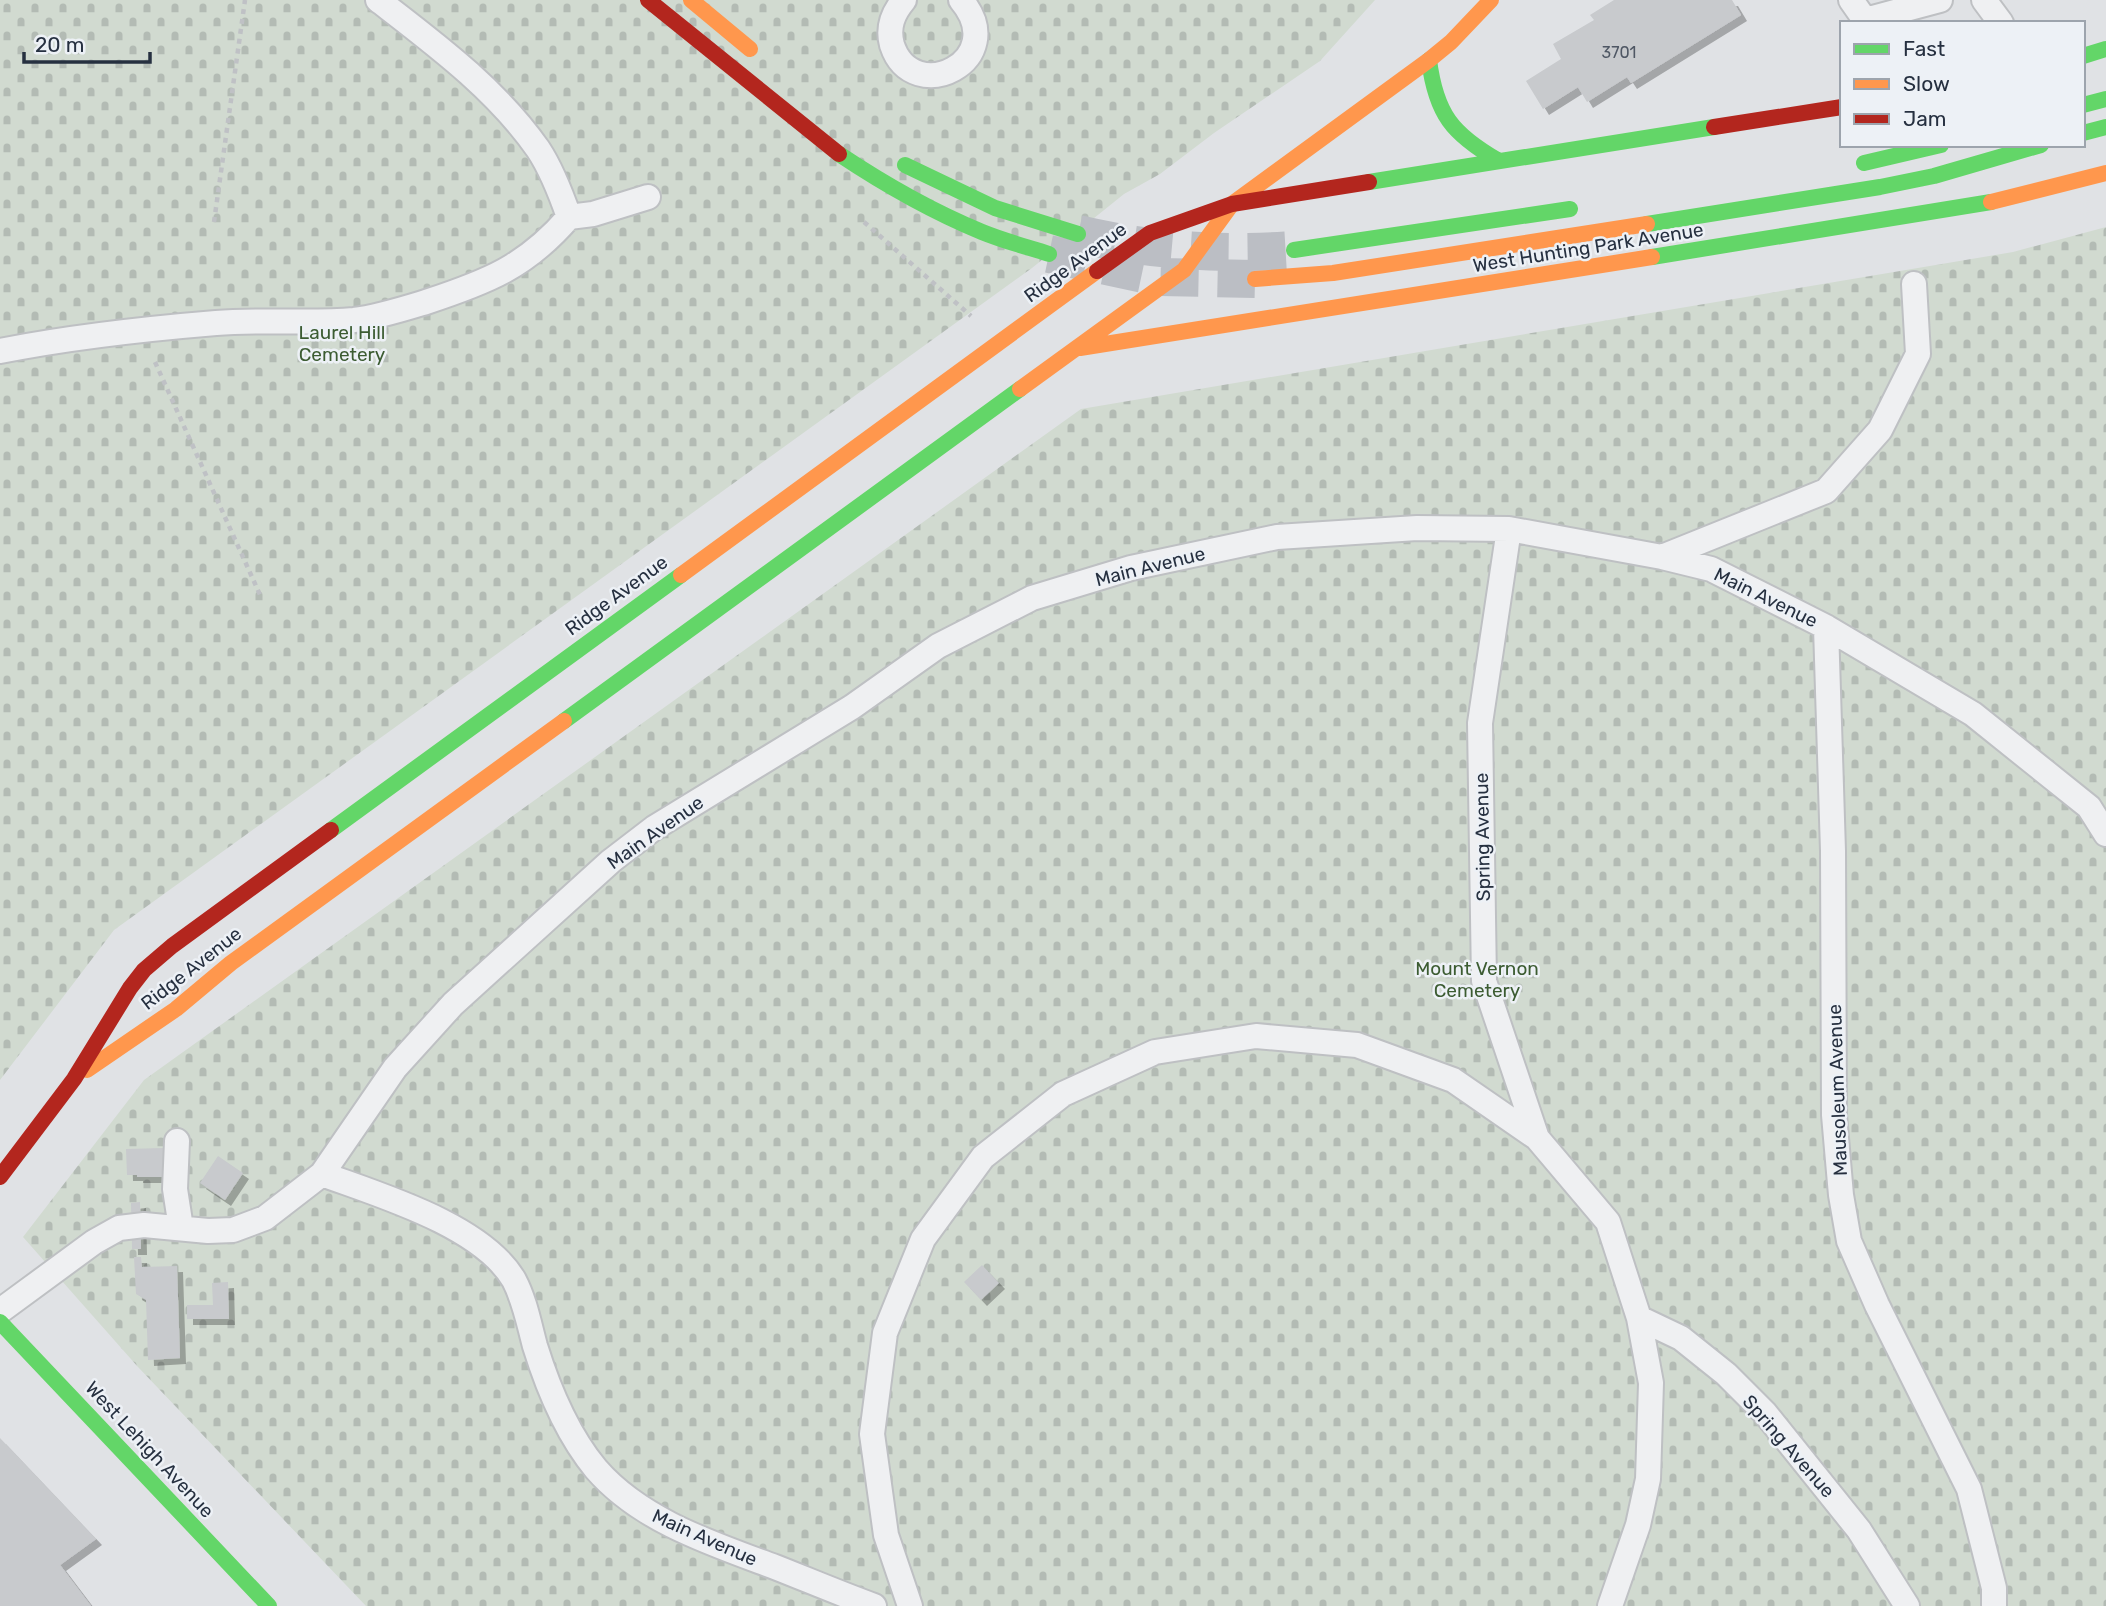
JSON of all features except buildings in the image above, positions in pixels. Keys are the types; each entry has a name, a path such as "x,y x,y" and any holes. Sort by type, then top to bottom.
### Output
{"main road":[{"path":"649,0 809,133 881,182 962,223 1049,254"},
{"path":"691,0 765,61"},
{"name":"Ridge Avenue","path":"0,1177 74,1079 144,970 200,923 1150,233 1232,204 1429,60 1451,42 1491,0"},
{"path":"2085,55 2106,49"},
{"path":"1429,60 1432,89 1438,107 1449,124 1462,138 1499,161"},
{"path":"2085,104 2106,99"},
{"path":"1232,204 1840,107"},
{"path":"2085,133 2106,127"},
{"path":"1848,165 1934,147"},
{"name":"West Hunting Park Avenue","path":"1255,279 1333,273 1880,187 1934,176 2034,147"},
{"path":"895,159 995,208 1078,234"},
{"name":"West Hunting Park Avenue","path":"1075,349 1973,206 2106,173"},
{"name":"Ridge Avenue","path":"74,1079 176,1009 242,955 1184,270 1232,204"},
{"path":"1294,250 1589,206"},
{"name":"West Lehigh Avenue","path":"0,1322 270,1606"}],"lane":[{"path":"378,0 460,66 519,124 539,151 558,187 569,217"},
{"path":"904,0 895,12 890,26 895,54 905,65 919,73 933,75 947,73 960,66 970,55 976,26 971,12 961,0"},
{"path":"1851,0 1865,20 1940,0"},
{"path":"1984,0 2000,21"},
{"path":"0,351 69,339 218,323 355,320 390,312 457,292 502,274 536,251 569,217 593,214 648,197"},
{"path":"1662,557 1826,491 1880,430 1918,354 1914,284"},
{"name":"Main Avenue","path":"0,1311 94,1242 119,1228 144,1225 208,1231 233,1230 265,1218 322,1174 377,1093 453,1004 611,861 654,828 852,707 938,646 1032,598 1131,568 1277,537 1417,528 1508,529 1662,557 1711,569 1826,627 1973,714 2089,807 2106,834"},
{"name":"Spring Avenue","path":"1508,529 1480,723 1484,981 1537,1138"},
{"name":"Mausoleum Avenue","path":"1826,627 1833,851 1834,1115 1840,1195 1849,1241 1877,1305 1969,1489 1994,1588 1994,1606"},
{"path":"910,1606 886,1535 872,1434 885,1333 923,1239 983,1157 1063,1094 1155,1052 1256,1036 1357,1045 1453,1080 1537,1138 1608,1222 1639,1318 1651,1383 1648,1479 1638,1525 1610,1606"},
{"path":"177,1141 175,1189 181,1228"},
{"name":"Main Avenue","path":"322,1174 421,1211 475,1241 494,1257 513,1279 526,1308 535,1346 552,1392 574,1437 596,1468 620,1493 674,1527 874,1606"},
{"name":"Spring Avenue","path":"1639,1318 1681,1338 1726,1374 1765,1413 1859,1530 1907,1606"}],"path":[{"path":"214,222 245,0"},
{"path":"862,220 975,320"},
{"path":"151,353 261,597"}],"green space":[{"name":"Laurel Hill Cemetery","path":"0,0 1375,0 1320,61 1214,133 1160,174 1124,194 1032,268 114,930 0,1080"},
{"name":"Mount Vernon Cemetery","path":"2106,227 2106,1606 366,1606 138,1367 23,1237 144,1080 1081,409 2013,252"}],"tunnel":[{"path":"1078,234 1159,248 1240,252 1294,250"},
{"path":"1049,254 1158,277 1255,279"}],"traffic: fast":[{"path":"2085,55 2106,49"},
{"path":"1429,60 1436,95 1449,121 1469,141 1499,161"},
{"path":"2085,104 2106,99"},
{"path":"1369,182 1714,127"},
{"path":"2085,132 2106,127"},
{"path":"1864,163 1932,147"},
{"path":"1647,224 1880,187 1934,176 2034,147"},
{"path":"839,154 944,215 990,235 1049,254"},
{"path":"905,165 995,208 1078,234"},
{"path":"1652,257 1991,202"},
{"path":"1294,250 1570,209"},
{"path":"564,721 1020,389"},
{"path":"331,830 681,575"},
{"path":"0,1322 269,1606"}],"traffic: slow":[{"path":"691,0 750,49"},
{"path":"1232,204 1429,60 1451,42 1491,0"},
{"path":"1991,202 2106,173"},
{"path":"1020,389 1184,270 1232,204"},
{"path":"1255,279 1333,273 1647,224"},
{"path":"1080,348 1652,257"},
{"path":"681,575 1097,271"},
{"path":"87,1070 176,1009 231,963 564,721"}],"traffic: jam":[{"path":"648,0 839,154"},
{"path":"1714,127 1840,107"},
{"path":"1097,271 1150,233 1232,204 1369,182"},
{"path":"0,1177 74,1079 144,970 172,946 331,830"}]}
